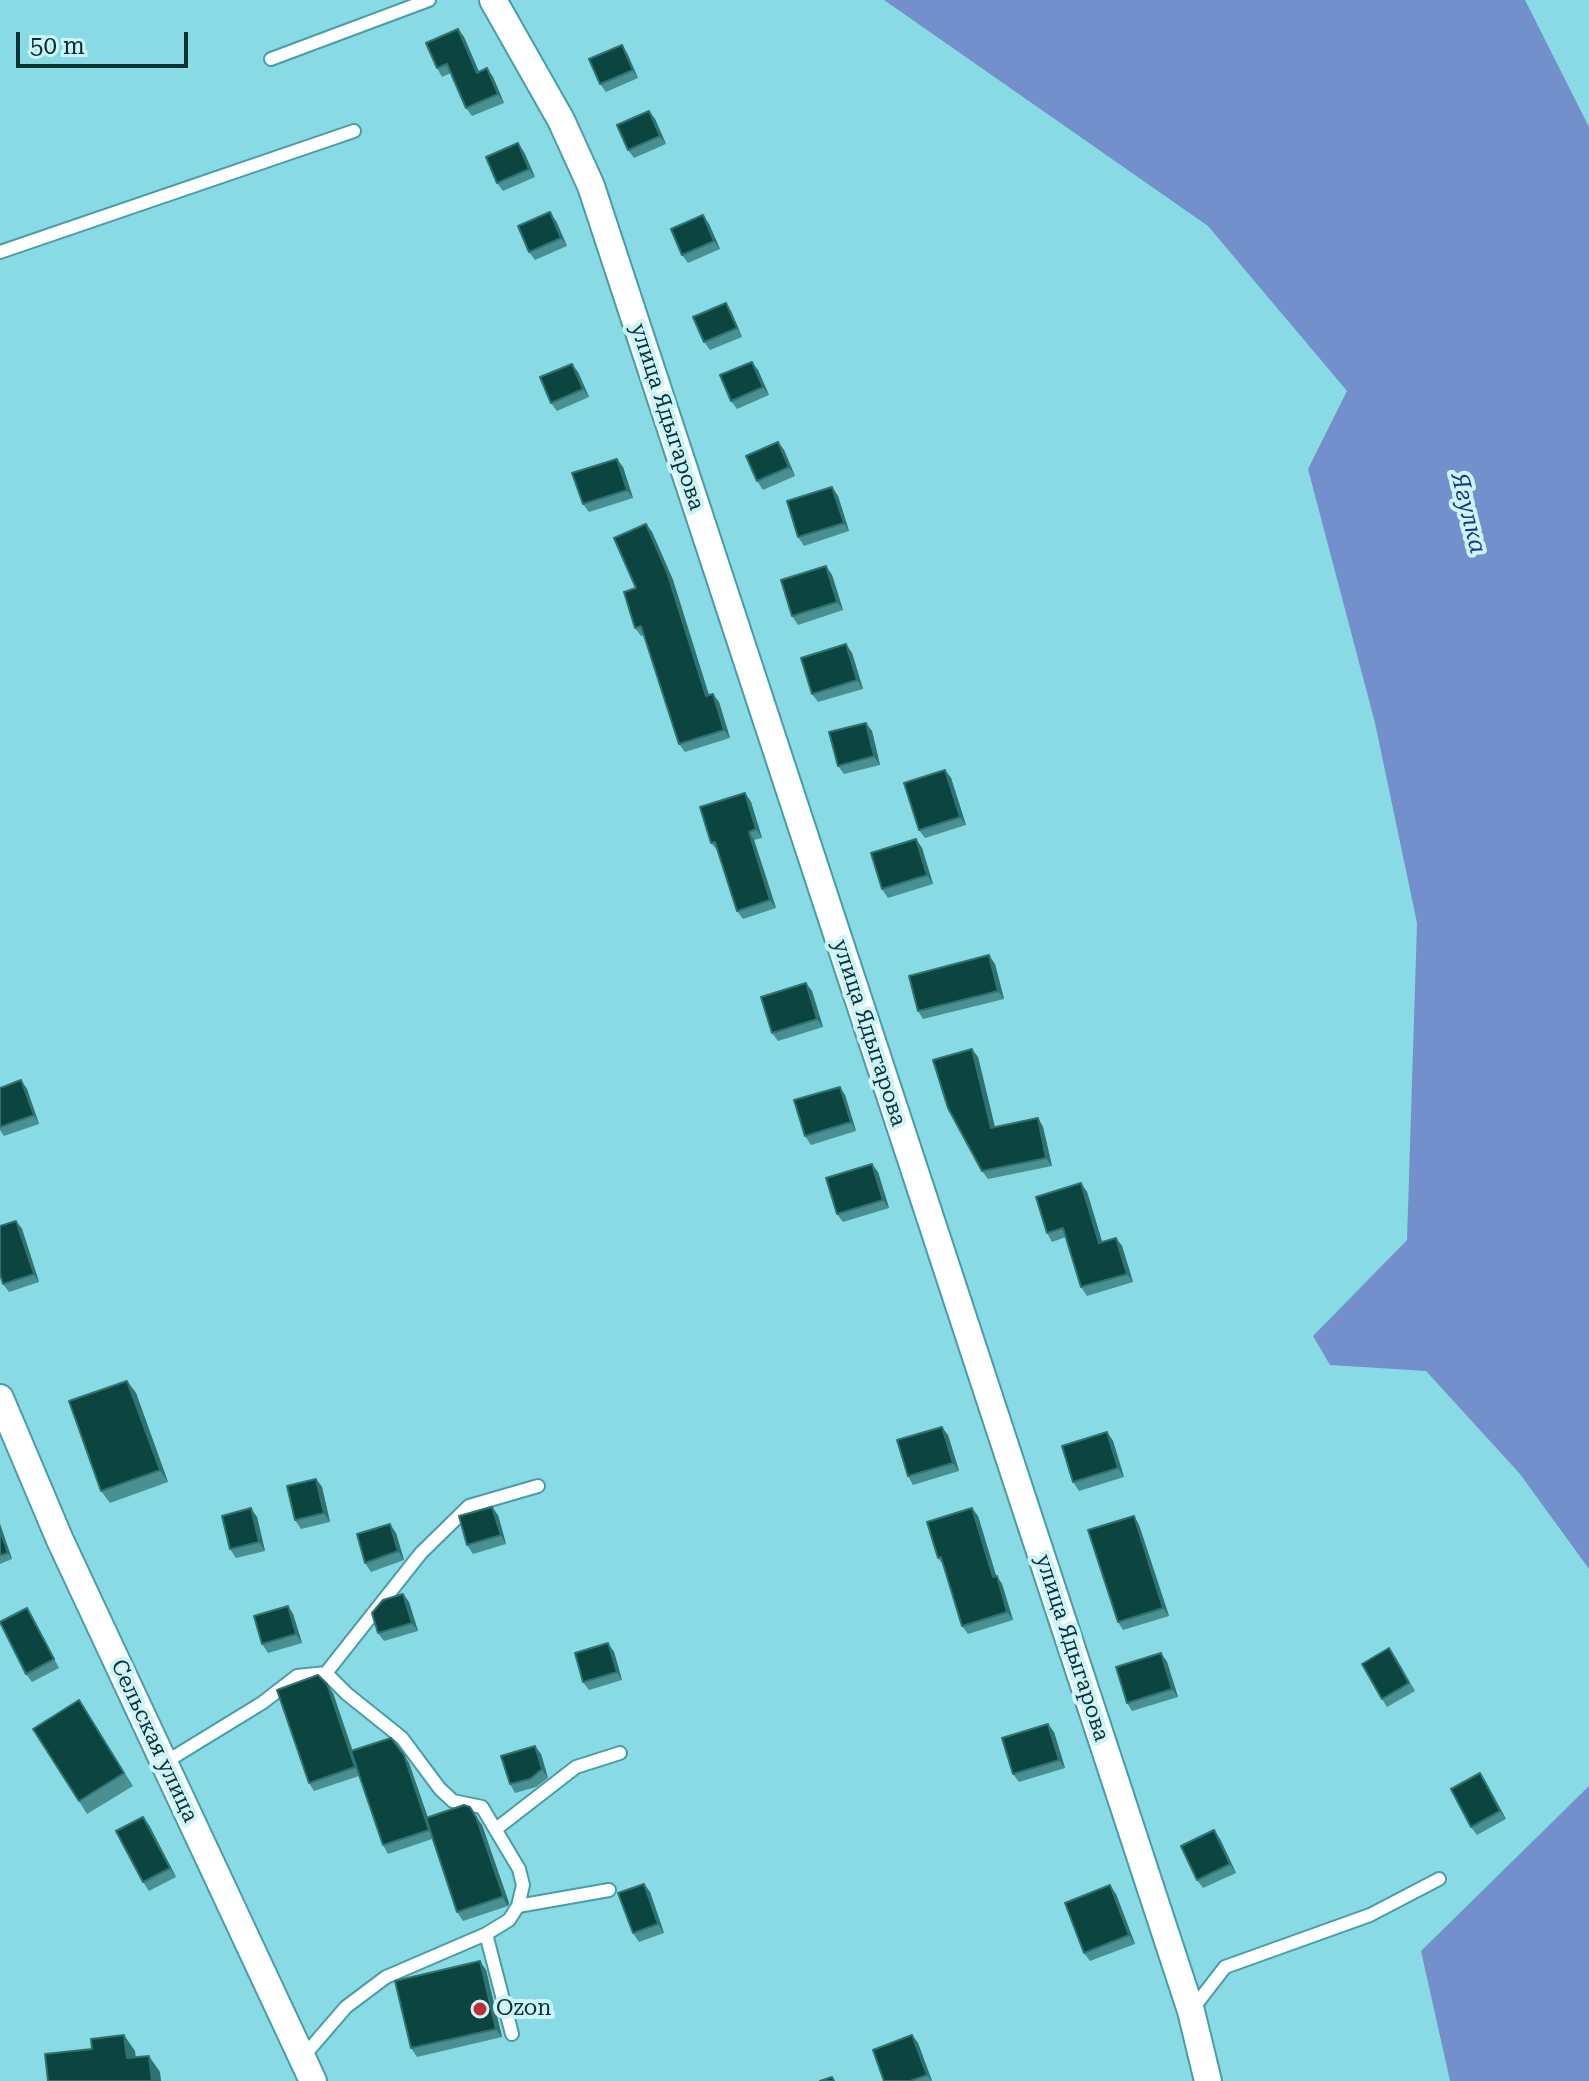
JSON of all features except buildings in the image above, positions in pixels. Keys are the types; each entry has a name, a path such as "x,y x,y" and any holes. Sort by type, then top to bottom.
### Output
{"street":[{"name":"улица Ядыгарова","path":"493,0 561,120 591,186 1191,2011 1208,2081"},
{"name":"Сельская улица","path":"0,1398 60,1540 308,2070"}],"lane":[{"path":"271,59 429,0"},
{"path":"0,252 354,131"},
{"path":"164,1763 262,1703 297,1676 326,1673 421,1553 469,1506 538,1486"},
{"path":"308,2070 346,2007 386,1977 486,1934 509,1920 518,1906 523,1885 519,1869 482,1807 453,1801 440,1789 402,1738 326,1673"},
{"path":"496,1829 576,1767 620,1753"},
{"path":"1191,2011 1225,1967 1370,1915 1439,1879"},
{"path":"518,1906 609,1890"},
{"path":"486,1934 512,2034"}],"water":[{"name":"Ягулка","path":"884,0 1525,0 1589,127 1589,1569 1520,1474 1426,1371 1330,1365 1313,1336 1407,1240 1417,923 1375,723 1308,469 1347,391 1208,226"},
{"path":"1589,1786 1589,2081 1450,2081 1421,1951"}],"place":[{"name":"Ozon","path":"480,2009"}]}
